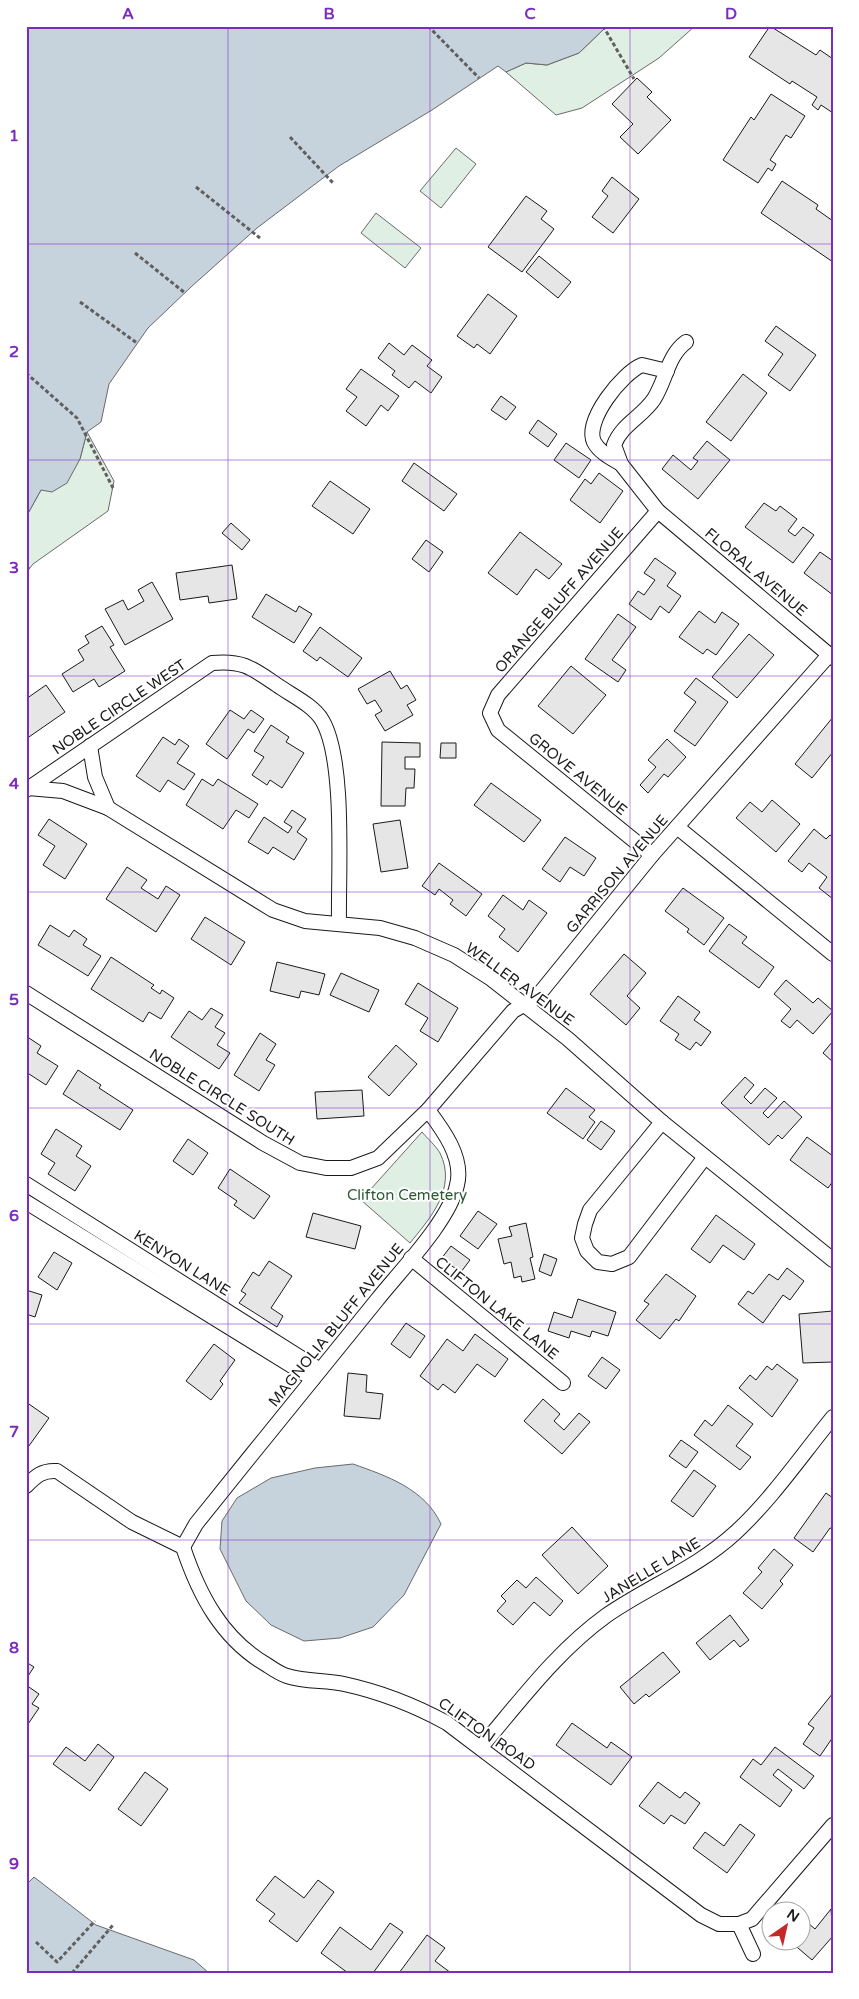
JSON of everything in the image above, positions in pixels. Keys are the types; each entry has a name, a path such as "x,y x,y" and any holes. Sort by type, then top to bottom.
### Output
{"street":[{"path":"621,464 614,445 617,436 623,427 642,414 654,399 672,358 679,347 686,342"},
{"path":"621,464 608,456 594,442 593,423 627,373 642,365 667,371"},
{"name":"FLORAL AVENUE","path":"621,464 658,511 831,657"},
{"name":"ORANGE BLUFF AVENUE","path":"490,713 498,695 658,511"},
{"name":"GARRISON AVENUE","path":"428,1110 512,1011 536,998 652,855 831,657"},
{"name":"NOBLE CIRCLE WEST","path":"27,789 212,663 234,661 255,669 311,709 322,720 331,744 337,780 339,923"},
{"name":"GROVE AVENUE","path":"490,713 498,730 652,855"},
{"path":"90,746 95,777 108,808"},
{"name":"WELLER AVENUE","path":"27,789 63,790 108,808 273,910 305,921 380,928 415,938 454,955 568,1039 662,1122 833,1260"},
{"path":"677,827 833,954"},
{"name":"NOBLE CIRCLE SOUTH","path":"26,993 263,1143 300,1163 351,1168 378,1158 428,1110"},
{"name":"MAGNOLIA BLUFF AVENUE","path":"183,1547 196,1524 411,1258 447,1210 458,1184 456,1159 445,1133 428,1110"},
{"path":"662,1122 590,1210 582,1238 587,1252 598,1262 612,1264 628,1257 705,1156"},
{"name":"KENYON LANE","path":"26,1184 317,1375"},
{"path":"26,1202 317,1375"},
{"name":"CLIFTON LAKE LANE","path":"411,1258 563,1383"},
{"name":"JANELLE LANE","path":"481,1747 553,1662 579,1636 609,1614 710,1554 735,1532 760,1508 833,1417"},
{"path":"26,1486 41,1473 46,1471 57,1472 132,1522 183,1547"},
{"name":"CLIFTON ROAD","path":"183,1547 193,1576 215,1619 248,1654 286,1676 310,1682 342,1684 387,1695 418,1707 447,1723 481,1747 701,1915 719,1924 739,1924"},
{"path":"753,1954 739,1924 752,1919 833,1825"}],"path":[{"path":"428,26 479,78"},
{"path":"603,26 634,78"},
{"path":"290,137 334,184"},
{"path":"196,187 260,238"},
{"path":"135,252 185,293"},
{"path":"80,302 137,343"},
{"path":"26,373 77,418 113,488"},
{"path":"36,1942 57,1962 95,1921"},
{"path":"72,1973 113,1926"}],"green space":[{"path":"607,26 695,26 659,58 582,108 556,115 506,72 526,63 547,65 579,53"},
{"path":"456,148 476,164 441,208 420,191"},
{"path":"376,213 421,248 405,268 361,233"},
{"path":"87,432 114,481 108,511 33,564 26,573 26,517 41,490 80,459"},
{"name":"Clifton Cemetery","path":"422,1132 440,1153 444,1166 444,1190 426,1223 410,1243 361,1200"}],"shaded area":[{"path":"26,26 607,26 579,53 547,65 526,63 506,72 498,66 432,110 339,166 257,228 148,328 109,384 101,422 87,432 80,459 67,483 52,492 41,490 26,517"},
{"path":"353,1464 404,1485 425,1502 441,1524 404,1595 373,1627 340,1638 304,1641 271,1625 246,1601 220,1549 222,1521 237,1498 271,1478 315,1468"},
{"path":"34,1877 96,1925 194,1960 209,1973 26,1973 26,1885"}],"building":[{"path":"770,26 816,55 820,50 833,59 833,113 821,105 818,110 812,105 817,97 792,81 790,84 749,57"},
{"path":"637,78 652,92 647,97 671,120 638,154 620,137 633,124 612,104"},
{"path":"771,94 805,116 791,138 786,135 770,160 776,164 772,171 768,168 758,183 723,160 751,117 754,120"},
{"path":"612,177 639,199 613,233 592,217 608,196 602,191"},
{"path":"782,181 818,205 816,209 833,221 833,262 761,213"},
{"path":"526,196 547,211 541,219 554,229 522,272 488,247"},
{"path":"539,256 571,282 558,298 526,272"},
{"path":"488,294 517,316 490,354 477,344 474,348 457,336"},
{"path":"776,326 816,355 790,391 768,375 783,354 765,341"},
{"path":"389,343 404,355 412,345 432,360 427,366 442,377 431,393 415,381 409,388 392,375 395,371 378,358"},
{"path":"361,369 399,396 388,411 381,405 366,426 346,411 357,397 346,389"},
{"path":"743,374 767,393 731,441 706,422"},
{"path":"501,396 516,407 506,420 491,410"},
{"path":"538,420 557,434 548,447 529,433"},
{"path":"707,441 730,460 698,499 662,469 673,455 691,470 698,461 693,458"},
{"path":"566,443 591,460 579,478 554,460"},
{"path":"414,463 457,494 444,511 402,481"},
{"path":"599,473 623,491 600,523 570,500 585,479 591,484"},
{"path":"330,481 370,509 353,534 312,506"},
{"path":"764,503 776,511 780,506 797,519 788,531 795,536 803,527 814,535 793,563 745,527"},
{"path":"231,523 250,540 242,550 222,533"},
{"path":"520,532 562,564 549,579 536,569 517,595 488,573"},
{"path":"426,540 443,552 429,572 412,559"},
{"path":"820,552 833,561 833,595 804,573"},
{"path":"655,558 676,573 667,586 681,596 669,613 660,606 651,620 629,604 638,591 644,595 655,580 644,573"},
{"path":"232,565 237,599 209,603 208,596 180,600 176,573"},
{"path":"152,582 173,619 125,645 105,609 123,600 128,610 144,601 138,590"},
{"path":"266,594 296,612 299,606 312,614 294,643 252,617"},
{"path":"699,611 715,623 722,612 739,624 716,655 707,649 703,654 679,637"},
{"path":"618,614 636,627 612,660 626,670 618,682 585,659"},
{"path":"102,626 114,645 110,647 125,671 99,687 94,679 73,692 62,674 84,660 78,650 89,643 85,636"},
{"path":"320,627 362,658 348,677 320,657 317,661 303,651"},
{"path":"749,634 774,655 737,698 712,677"},
{"path":"571,666 606,695 573,734 538,706"},
{"path":"390,671 401,689 407,685 416,700 407,705 413,715 385,731 375,715 382,711 375,700 367,704 358,689"},
{"path":"696,678 728,702 695,746 674,731 696,702 684,693"},
{"path":"46,685 65,712 26,739 26,699"},
{"path":"230,710 244,719 251,710 264,719 254,733 248,729 227,759 206,744"},
{"path":"833,717 833,752 812,778 795,764"},
{"path":"271,725 289,737 286,742 304,753 282,788 270,780 267,785 252,775 264,757 254,751"},
{"path":"163,737 175,745 179,739 189,746 177,763 195,774 184,790 168,780 160,792 136,776"},
{"path":"667,739 686,757 668,777 664,774 648,793 640,785 656,767 648,760"},
{"path":"382,742 420,743 420,757 405,757 405,769 415,769 414,788 406,788 405,806 381,806"},
{"path":"441,743 456,743 456,758 440,758"},
{"path":"202,779 213,786 218,779 258,804 249,818 236,810 223,829 186,805"},
{"path":"491,783 541,820 524,842 474,805"},
{"path":"772,800 800,824 776,852 736,818 750,802 762,812"},
{"path":"292,810 306,819 297,832 307,839 294,860 273,847 268,854 248,842 264,817 288,833 292,827 284,822"},
{"path":"49,819 87,844 65,879 43,865 55,846 38,835"},
{"path":"400,820 408,868 381,872 373,824"},
{"path":"814,829 826,839 830,835 833,837 833,899 819,888 827,877 809,863 802,872 788,861"},
{"path":"565,837 596,858 584,876 570,867 560,882 542,869"},
{"path":"439,863 482,894 466,916 450,904 453,900 439,889 435,895 422,886"},
{"path":"127,867 147,880 141,888 158,899 166,886 180,895 156,932 106,899"},
{"path":"683,888 724,918 704,945 687,932 689,929 665,911"},
{"path":"503,895 523,910 529,900 547,913 518,952 499,937 505,929 488,916"},
{"path":"205,917 245,942 231,965 191,939"},
{"path":"729,924 747,937 742,943 774,967 759,988 709,951"},
{"path":"50,925 69,937 74,930 87,939 83,945 101,956 88,976 38,945"},
{"path":"624,954 646,973 627,996 640,1008 626,1025 590,994"},
{"path":"111,957 154,985 151,988 160,994 162,990 174,998 161,1019 149,1012 143,1022 91,989"},
{"path":"277,962 325,974 319,995 301,991 299,998 270,991"},
{"path":"341,973 379,990 369,1012 330,995"},
{"path":"786,980 813,1003 818,998 833,1011 813,1034 797,1020 790,1028 781,1021 791,1009 774,994"},
{"path":"418,983 458,1008 438,1042 420,1031 428,1018 405,1004"},
{"path":"678,996 700,1012 694,1020 711,1032 701,1046 696,1042 690,1050 675,1040 679,1034 660,1021"},
{"path":"211,1008 223,1015 215,1027 225,1033 217,1045 230,1053 219,1069 171,1037 189,1011 202,1020"},
{"path":"260,1033 276,1044 266,1060 275,1065 259,1091 234,1075"},
{"path":"26,1036 41,1046 37,1053 58,1066 46,1085 26,1072"},
{"path":"833,1041 833,1062 823,1053"},
{"path":"396,1045 417,1064 389,1096 368,1077"},
{"path":"78,1070 101,1085 99,1088 133,1110 120,1130 63,1094"},
{"path":"745,1077 754,1085 744,1097 751,1104 765,1088 777,1098 763,1113 768,1118 784,1101 802,1117 782,1139 778,1135 769,1145 721,1103"},
{"path":"566,1088 595,1110 589,1117 595,1122 583,1139 547,1113"},
{"path":"362,1090 364,1116 317,1119 315,1092"},
{"path":"601,1121 615,1131 601,1150 587,1140"},
{"path":"56,1129 82,1146 76,1156 91,1166 75,1191 48,1174 55,1163 41,1154"},
{"path":"807,1137 833,1156 833,1181 828,1188 790,1160"},
{"path":"188,1139 208,1153 193,1175 173,1161"},
{"path":"230,1169 270,1196 254,1219 234,1205 237,1201 218,1188"},
{"path":"478,1211 497,1224 478,1249 460,1236"},
{"path":"313,1213 361,1226 355,1249 306,1237"},
{"path":"716,1215 755,1244 744,1260 723,1245 710,1263 691,1249"},
{"path":"526,1223 533,1257 530,1258 535,1279 522,1282 521,1276 514,1278 511,1262 504,1264 498,1239 512,1236 509,1227"},
{"path":"451,1246 470,1260 461,1272 441,1259"},
{"path":"54,1252 72,1263 57,1290 38,1277"},
{"path":"544,1254 557,1259 551,1276 539,1271"},
{"path":"269,1261 292,1276 271,1308 283,1316 277,1327 239,1303 246,1294 241,1291 253,1272 259,1276"},
{"path":"787,1268 804,1281 790,1300 783,1295 763,1323 738,1304 748,1291 753,1294 769,1274 778,1280"},
{"path":"666,1274 696,1296 679,1321 676,1319 660,1339 636,1320 649,1304 644,1301"},
{"path":"26,1290 42,1295 35,1317 26,1314"},
{"path":"578,1299 616,1312 608,1336 592,1331 590,1337 571,1331 569,1338 548,1331 554,1312 572,1318"},
{"path":"833,1311 833,1362 803,1363 799,1314"},
{"path":"406,1323 425,1336 410,1358 391,1344"},
{"path":"475,1334 508,1359 495,1377 477,1364 455,1393 443,1384 438,1390 420,1376 447,1339 463,1351"},
{"path":"214,1344 235,1360 220,1381 223,1384 211,1400 186,1381"},
{"path":"602,1357 620,1370 606,1389 588,1376"},
{"path":"777,1364 798,1380 772,1417 739,1388 750,1375 756,1380 767,1366 772,1370"},
{"path":"348,1373 367,1375 366,1392 383,1394 380,1419 344,1416"},
{"path":"543,1399 560,1414 554,1421 564,1430 579,1413 590,1422 562,1454 524,1421"},
{"path":"26,1402 49,1418 26,1450"},
{"path":"728,1405 753,1424 736,1446 751,1457 740,1470 694,1435 705,1420 712,1426"},
{"path":"681,1440 698,1452 686,1468 669,1456"},
{"path":"694,1470 716,1486 693,1517 671,1501"},
{"path":"826,1493 833,1498 833,1529 830,1528 813,1552 794,1538"},
{"path":"572,1527 608,1566 578,1594 542,1555"},
{"path":"774,1549 793,1565 780,1581 783,1584 762,1609 743,1593 762,1572 758,1568"},
{"path":"536,1577 563,1601 550,1616 534,1602 513,1625 497,1611 506,1601 501,1596 517,1580 526,1588"},
{"path":"730,1615 749,1640 740,1647 734,1640 710,1660 696,1643"},
{"path":"663,1652 680,1672 649,1697 646,1694 634,1704 620,1687"},
{"path":"26,1662 34,1667 26,1679"},
{"path":"26,1685 39,1694 32,1704 39,1708 26,1727"},
{"path":"833,1693 833,1737 820,1756 803,1744 814,1728 808,1724"},
{"path":"572,1723 607,1748 611,1742 632,1757 611,1785 556,1745"},
{"path":"98,1744 114,1757 90,1791 53,1764 66,1747 85,1761"},
{"path":"775,1747 814,1776 804,1789 778,1769 773,1775 792,1790 780,1807 740,1777 753,1759 761,1765"},
{"path":"145,1772 168,1789 141,1826 118,1809"},
{"path":"658,1782 680,1798 685,1792 700,1803 685,1824 671,1815 664,1824 639,1806"},
{"path":"740,1824 755,1835 727,1873 693,1848 705,1832 724,1846"},
{"path":"275,1876 304,1898 318,1880 334,1892 297,1942 269,1921 275,1914 256,1900"},
{"path":"831,1909 833,1936 812,1960 803,1952 812,1952 812,1926 815,1929"},
{"path":"390,1923 403,1932 373,1973 348,1973 321,1953 340,1927 371,1950"},
{"path":"427,1935 445,1948 435,1961 451,1973 399,1973"}]}
